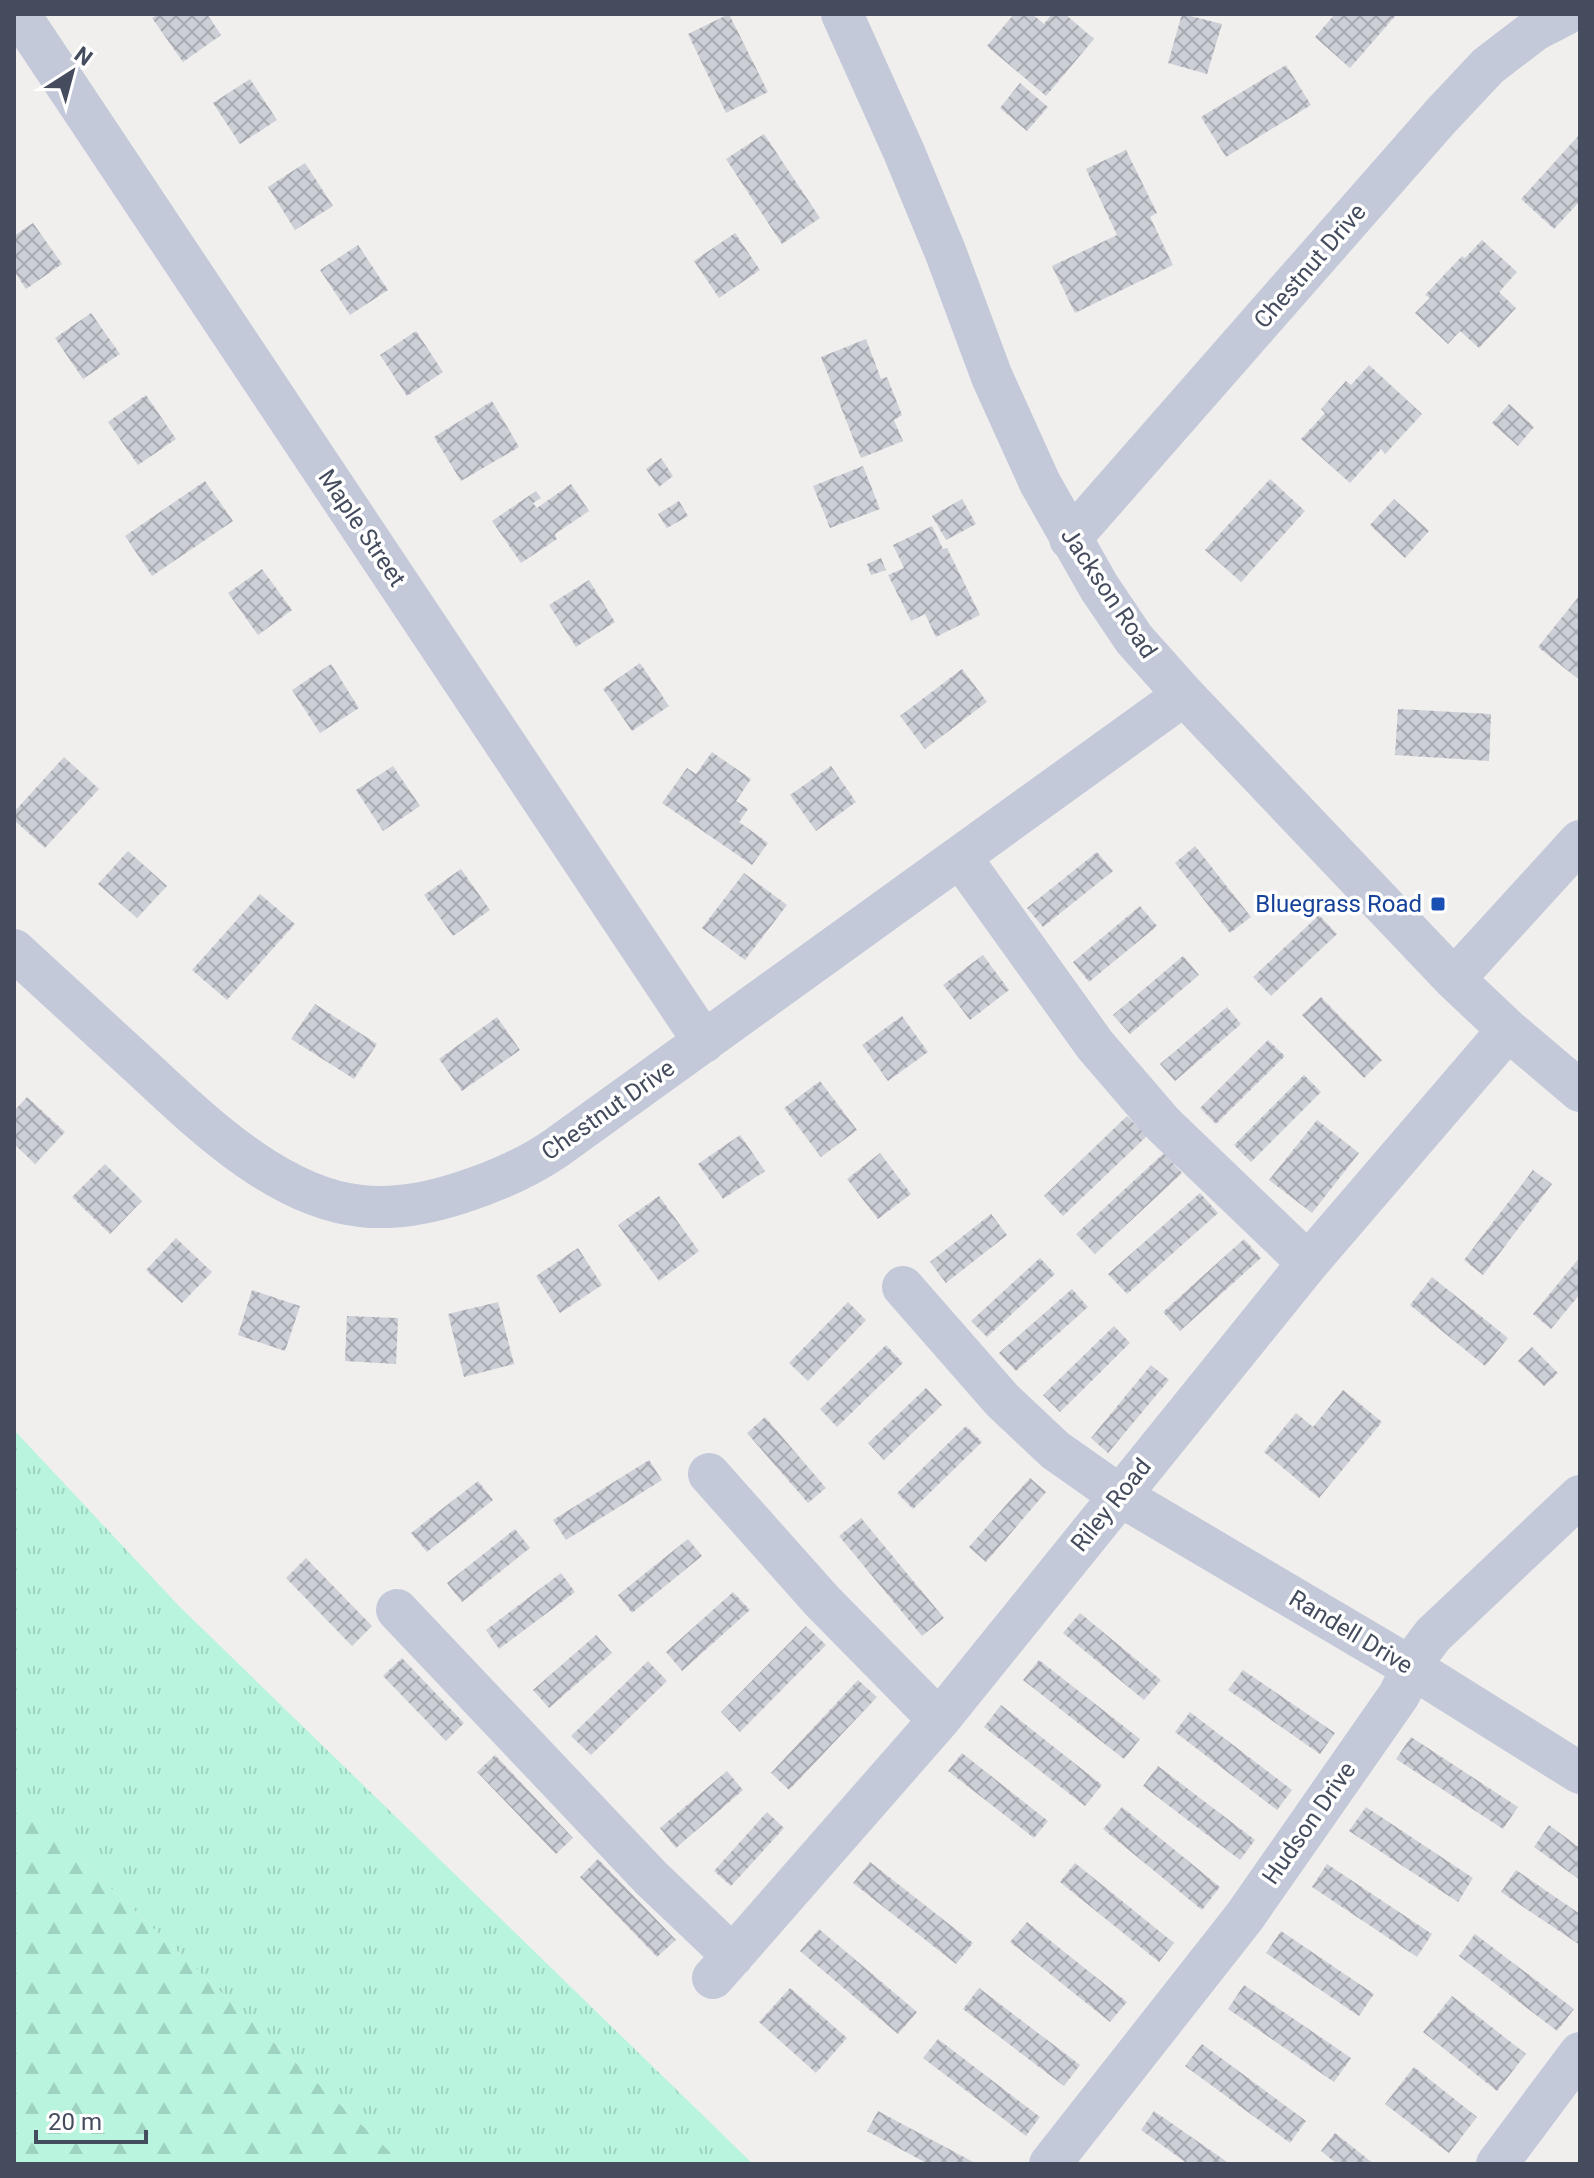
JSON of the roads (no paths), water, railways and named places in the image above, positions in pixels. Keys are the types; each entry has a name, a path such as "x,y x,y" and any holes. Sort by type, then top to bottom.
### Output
{"street":[{"name":"Maple Street","path":"19,14 704,1042"},
{"name":"Jackson Road","path":"842,14 910,166 992,377 1040,483 1070,539 1134,639 1454,979 1580,1091"},
{"name":"Chestnut Drive","path":"1070,539 1488,66 1535,30 1566,14"},
{"name":"Chestnut Drive","path":"14,950 209,1130 294,1185 324,1198 360,1206 403,1207 446,1198 531,1165 1184,695"},
{"path":"1454,979 1580,841"},
{"path":"961,858 1095,1045 1163,1124 1308,1263"},
{"name":"Riley Road","path":"397,1610 651,1878 723,1967 939,1720 1308,1263 1508,1030"},
{"name":"Randell Drive","path":"903,1287 1002,1400 1055,1450 1119,1495 1412,1668 1580,1773"},
{"path":"709,1474 822,1601 939,1720"},
{"name":"Hudson Drive","path":"1050,2164 1245,1916 1399,1695 1433,1635 1580,1496"},
{"path":"1497,2164 1580,2053"}],"place":[{"name":"Bluegrass Road","path":"1438,904"}]}
